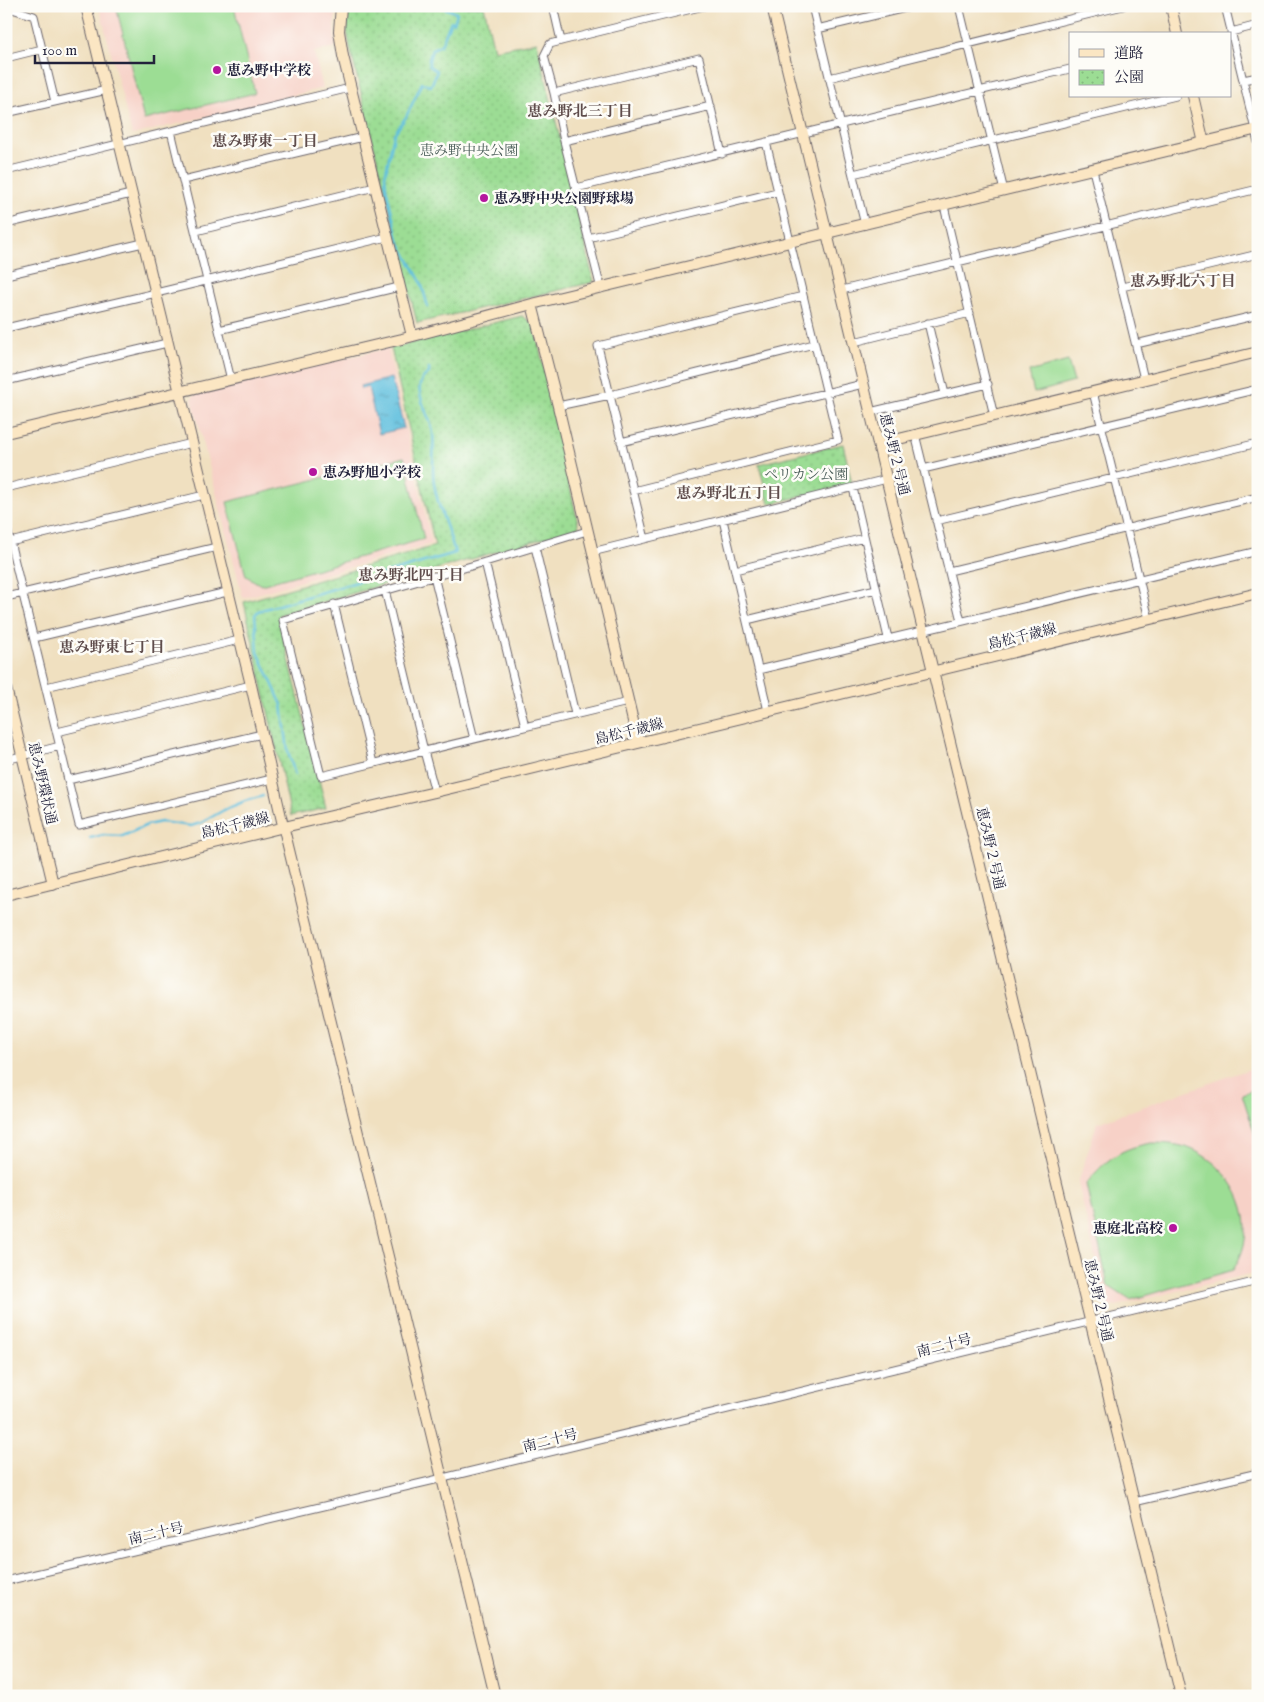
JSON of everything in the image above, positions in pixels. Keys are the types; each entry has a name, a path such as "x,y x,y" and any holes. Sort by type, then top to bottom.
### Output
{"street":[{"path":"86,6 495,1696"},
{"path":"341,6 339,31 343,56 412,336"},
{"path":"553,6 561,40"},
{"path":"600,289 544,56 550,44 561,40 704,6"},
{"name":"恵み野２号通","path":"772,6 842,290 863,384 1140,1501 1182,1696"},
{"path":"812,6 865,225"},
{"path":"817,29 914,6"},
{"path":"959,6 1004,191"},
{"path":"829,78 1123,6"},
{"path":"1171,6 1178,32"},
{"path":"1225,6 1231,32 1258,25"},
{"path":"6,7 34,16 55,102"},
{"path":"1232,36 1258,142"},
{"path":"6,58 42,49"},
{"path":"554,93 698,58 722,154"},
{"path":"576,188 1069,69"},
{"path":"1243,80 1258,77"},
{"path":"6,171 350,88"},
{"path":"6,113 107,90"},
{"path":"853,174 1168,98"},
{"path":"1193,98 1204,143"},
{"path":"564,141 711,106"},
{"path":"6,433 1256,130"},
{"path":"171,131 231,380"},
{"path":"183,180 363,137"},
{"path":"633,491 838,440 766,142"},
{"path":"1093,170 1144,379"},
{"path":"196,231 375,187"},
{"path":"842,290 1258,189"},
{"path":"588,238 777,192"},
{"path":"6,224 131,194"},
{"path":"944,206 988,384 994,416"},
{"path":"6,328 386,236"},
{"path":"6,275 143,243"},
{"path":"1122,287 1258,254"},
{"path":"219,330 399,287"},
{"path":"644,539 598,346 802,296"},
{"path":"532,304 638,742"},
{"path":"854,342 970,313"},
{"path":"1136,344 1258,314"},
{"path":"928,323 945,394"},
{"path":"6,381 167,343"},
{"path":"558,406 610,395 814,344"},
{"path":"878,444 1258,352"},
{"path":"621,442 863,384"},
{"path":"870,412 988,384"},
{"path":"924,469 1258,389"},
{"path":"1093,392 1149,619"},
{"path":"915,434 961,621"},
{"path":"6,488 192,443"},
{"path":"936,521 1258,443"},
{"path":"592,552 887,479"},
{"path":"853,488 888,638"},
{"path":"10,542 204,496"},
{"path":"949,571 1258,496"},
{"path":"723,520 768,711"},
{"path":"6,525 79,825 272,779"},
{"path":"587,531 283,620 321,776 628,702"},
{"path":"735,570 864,538"},
{"path":"6,597 217,547"},
{"path":"535,547 575,714"},
{"path":"758,670 1258,551"},
{"path":"485,562 525,726"},
{"path":"434,576 474,739"},
{"path":"747,620 876,589"},
{"path":"385,590 424,751 436,792"},
{"path":"34,638 227,592"},
{"name":"島松千歳線","path":"6,895 1258,592"},
{"path":"334,604 373,763"},
{"path":"46,686 240,640"},
{"path":"57,732 251,685"},
{"name":"恵み野環状通","path":"6,688 53,884"},
{"path":"68,780 262,734"},
{"path":"6,760 60,746"},
{"name":"南二十号","path":"6,1581 443,1478 1258,1281"},
{"path":"1140,1501 1258,1473"}],"shaded area":[{"name":"恵み野中学校","path":"99,6 337,6 334,27 335,47 314,52 323,88 132,135"},
{"name":"恵み野旭小学校","path":"388,348 432,544 243,598 192,399 194,395"},
{"name":"恵庭北高校","path":"1258,1066 1258,1272 1107,1308 1078,1183 1097,1123"}],"green space":[{"path":"116,6 234,6 255,93 144,120"},
{"name":"恵み野中央公園","path":"349,6 484,6 494,50 537,42 594,282 417,323 350,48 347,31"},
{"path":"522,316 534,324 579,528 278,615 326,808 291,816 244,602 435,546 391,348"},
{"path":"1068,361 1074,382 1034,393 1029,372"},
{"name":"ペリカン公園","path":"843,444 852,484 769,504 759,464"},
{"path":"404,457 424,539 261,585 246,576 227,502"},
{"path":"1258,1088 1258,1144 1242,1094"},
{"path":"1152,1143 1186,1147 1213,1162 1224,1173 1233,1186 1245,1214 1246,1230 1244,1245 1240,1258 1233,1270 1130,1300 1108,1286 1086,1184 1114,1156 1131,1148"}],"water":[{"path":"391,378 404,428 379,434 368,387 361,389 360,386"}],"waterway":[{"path":"428,307 421,282 398,240 385,176 394,134 406,117 422,83 431,86 437,71 429,66 432,49 441,45 451,21 454,23 457,13 440,6"},
{"path":"295,775 288,751 282,705 258,652 255,615 258,611 455,553 436,492 433,476 433,434 421,399 420,384 429,373 429,368"},
{"path":"90,838 103,835 123,836 147,825 161,822 191,826 245,801 263,796"}],"place":[{"name":"恵み野中学校","path":"217,70"},
{"name":"恵み野中央公園野球場","path":"484,198"},
{"name":"恵み野旭小学校","path":"313,472"},
{"name":"恵庭北高校","path":"1173,1228"}],"district":[{"name":"恵み野北三丁目","path":"580,111"},
{"name":"恵み野東一丁目","path":"265,141"},
{"name":"恵み野北六丁目","path":"1183,281"},
{"name":"恵み野北五丁目","path":"729,493"},
{"name":"恵み野北四丁目","path":"411,575"},
{"name":"恵み野東七丁目","path":"112,647"}]}
